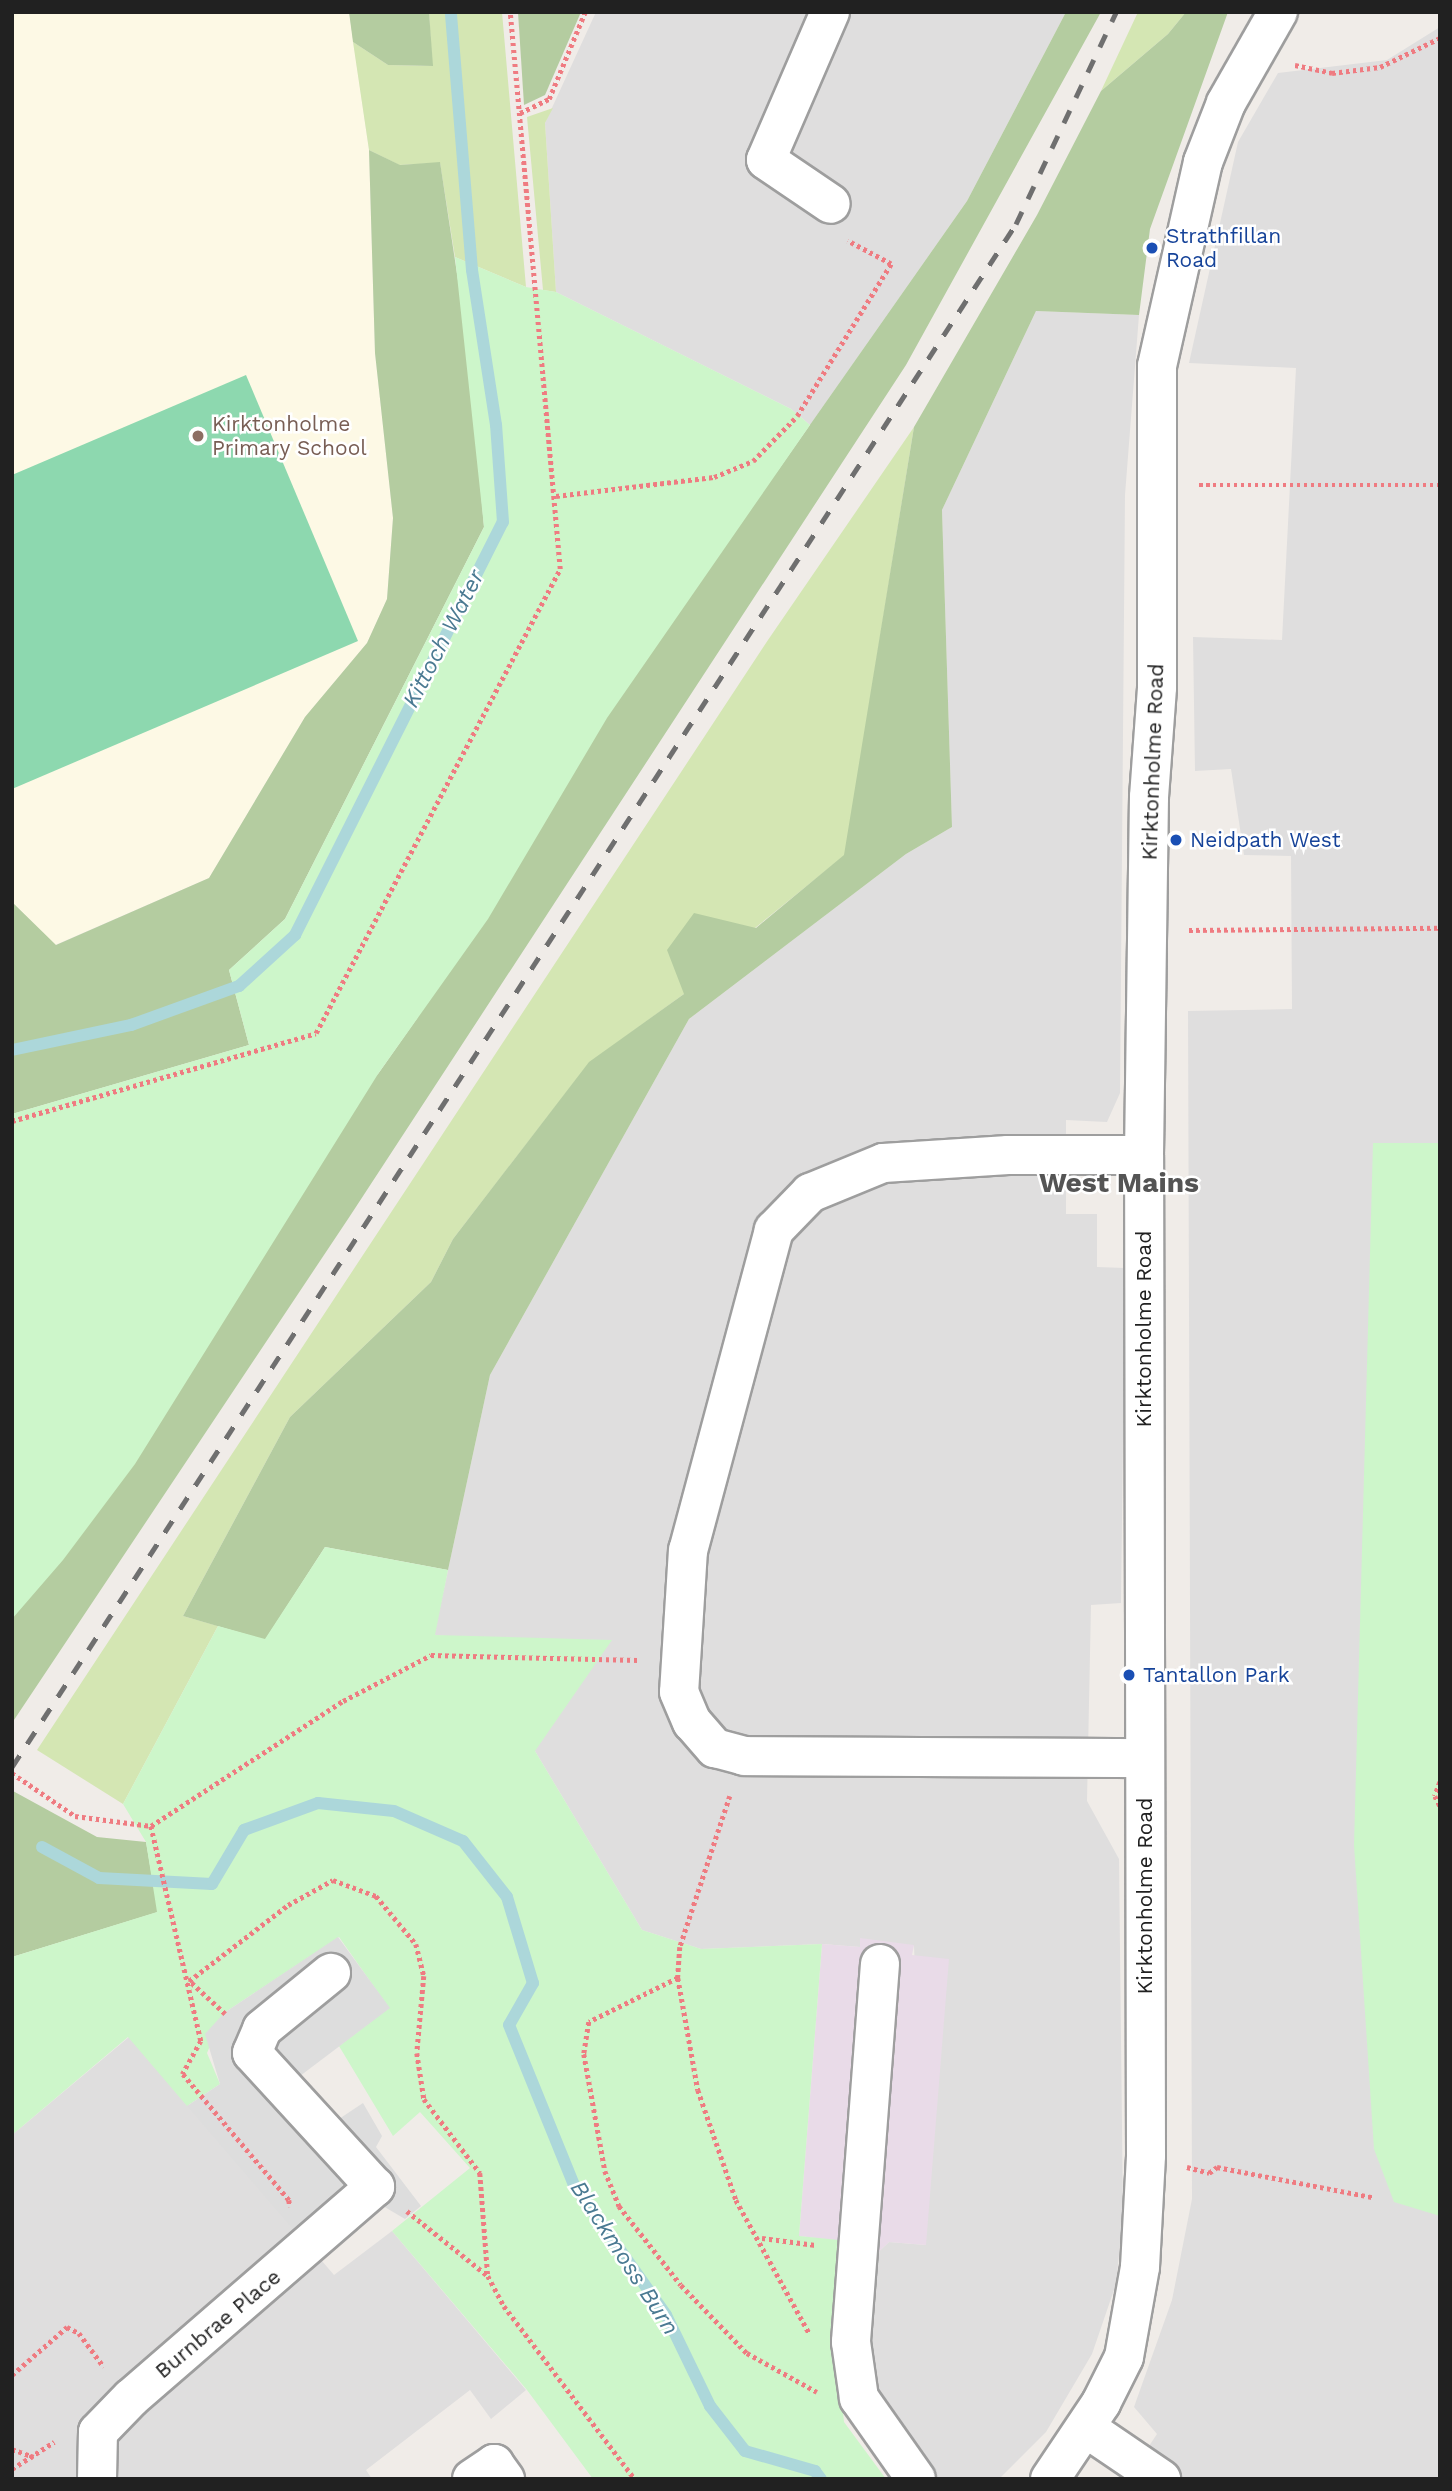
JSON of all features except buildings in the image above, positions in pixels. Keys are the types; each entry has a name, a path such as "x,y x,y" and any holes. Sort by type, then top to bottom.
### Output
{"street":[{"path":"830,12 766,160 831,204"},
{"name":"Kirktonholme Road","path":"1050,2479 1086,2428 1124,2357 1135,2312 1146,2155 1143,1155 1149,927 1149,797 1157,687 1157,366 1194,198 1226,103 1278,12"},
{"path":"1143,1155 1008,1155 883,1163 810,1194 774,1230 688,1550 679,1692 692,1721 715,1748 744,1756 1145,1758"},
{"path":"880,1964 855,2249 851,2342 859,2398 916,2479"},
{"path":"331,1973 262,2029 252,2053 375,2187"},
{"name":"Burnbrae Place","path":"97,2479 99,2432 131,2398 375,2187"},
{"path":"1086,2428 1161,2479"},
{"path":"471,2479 494,2464 505,2479"}],"path":[{"path":"12,1121 316,1033 560,569 556,496 510,12"},
{"path":"520,113 548,99 585,12"},
{"path":"1255,53 1332,73 1380,67 1440,37"},
{"path":"556,496 714,477 753,461 797,416 891,264 849,244 831,204"},
{"path":"1155,485 1440,485"},
{"path":"1149,927 1236,933 1440,928"},
{"path":"12,1773 75,1816 151,1826 342,1701 431,1655 681,1661"},
{"path":"744,1756 680,1947 678,1978 698,2090 736,2200 761,2238 810,2335"},
{"path":"1440,1782 1435,1796 1440,1806"},
{"path":"151,1826 170,1918 189,1981 201,2041 183,2074 289,2200 290,2213"},
{"path":"189,1981 288,1905 334,1880 376,1896 416,1944 424,1976 417,2053 424,2099 480,2173 488,2276 504,2306 635,2479"},
{"path":"678,1978 589,2022 584,2054 589,2096 606,2171 619,2206 681,2285 747,2353 817,2392 859,2398"},
{"path":"1146,2155 1209,2173 1217,2167 1372,2197"},
{"path":"375,2187 488,2276"},
{"path":"761,2238 855,2249"},
{"path":"12,2375 67,2327 79,2333 107,2372"},
{"path":"12,2469 34,2457 61,2435"},
{"path":"12,2449 34,2457"}],"shaded area":[{"name":"Kirktonholme Primary School","path":"12,12 349,12 369,150 375,353 393,518 387,599 367,643 305,717 209,878 55,945 12,902"},
{"path":"596,12 1066,12 967,201 810,425 791,409 556,292 545,123"},
{"path":"1440,27 1440,2479 1127,2479 1157,2434 1134,2407 1172,2300 1192,2199 1188,1011 1292,1009 1291,856 1244,855 1231,769 1195,771 1193,637 1282,640 1296,368 1189,363 1238,142 1278,73 1387,60"},
{"path":"1036,311 1139,315 1125,495 1120,1093 1107,1122 1066,1120 1066,1214 1097,1214 1097,1267 1125,1268 1121,1603 1091,1605 1087,1801 1119,1859 1123,2216 1116,2284 1092,2354 1046,2432 999,2479 938,2479 865,2394 871,2259 889,2242 926,2245 914,1946 860,1939 860,1947 822,1944 701,1949 642,1930 535,1751 485,1639 434,1635 490,1375 689,1019 906,854 952,827 942,510"},
{"path":"338,1937 390,2008 300,2076 336,2121 363,2103 382,2136 376,2147 421,2206 405,2219 366,2196 304,2242 187,2106 220,2084 205,2034 224,2013"},
{"path":"860,1938 914,1945 912,1955 949,1959 926,2245 889,2242 871,2259 868,2244 799,2236 822,1944 860,1947"},
{"path":"129,2037 334,2275 392,2231 526,2390 491,2419 470,2390 366,2470 372,2479 12,2479 12,2135"}],"green space":[{"path":"349,12 429,12 433,66 388,65 353,42"},
{"path":"429,12 502,12 526,287 455,257 440,163 399,165 369,150 353,42 388,65 432,66"},
{"path":"518,12 581,12 545,95 524,105"},
{"path":"1066,12 1101,12 906,365 350,1216 12,1723 12,1334 378,1074 418,1017 400,970 779,469 967,201"},
{"path":"1138,12 1186,12 1168,34 1101,91"},
{"path":"1186,12 1228,12 1150,229 1139,315 1036,311 942,510 952,827 906,854 689,1019 490,1375 448,1570 325,1547 265,1640 183,1616 290,1417 431,1282 453,1239 589,1062 684,994 667,950 694,913 756,928 844,855 914,427 1037,215 1101,91 1168,34"},
{"path":"553,108 545,123 556,292 543,290 527,117"},
{"path":"369,150 400,165 440,162 468,346 484,527 285,919 229,970 249,1045 12,1114 12,902 56,945 209,878 305,717 367,643 387,599 393,518 375,353"},
{"path":"455,257 526,287 556,292 791,409 810,425 607,718 488,919 378,1074 135,1464 63,1560 12,1619 12,1114 249,1045 229,970 285,919 484,527"},
{"path":"246,375 358,641 12,789 12,475"},
{"path":"914,427 845,855 755,928 684,994 589,1063 453,1239 431,1282 290,1417 183,1616 218,1626 123,1804 37,1750 768,640"},
{"path":"1373,1143 1440,1143 1440,2216 1394,2202 1374,2149 1354,1845"},
{"path":"325,1547 448,1570 435,1635 612,1640 535,1751 642,1930 701,1949 822,1944 799,2236 849,2241 838,2364 844,2422 886,2479 593,2479 527,2390 392,2231 470,2168 420,2112 393,2136 339,2046 389,2008 339,1937 224,2013 207,2053 220,2084 187,2106 128,2037 12,2135 12,1957 157,1912 146,1842 123,1804 218,1626 265,1639"},
{"path":"13,1791 97,1837 146,1842 158,1912 12,1957"}],"waterway":[{"name":"Kittoch Water","path":"12,1050 131,1025 239,986 295,935 503,522 496,425 472,270 451,12"},
{"name":"Blackmoss Burn","path":"42,1847 99,1878 212,1884 244,1830 318,1803 394,1811 463,1841 507,1897 533,1983 509,2025 574,2185 666,2315 710,2406 745,2451 815,2471 821,2479"}],"railway":[{"path":"12,1767 1016,224 1116,12"}],"place":[{"name":"Strathfillan Road","path":"1152,248"},
{"name":"Kirktonholme Primary School","path":"198,436"},
{"name":"Neidpath West","path":"1176,840"},
{"name":"Tantallon Park","path":"1129,1675"}],"district":[{"name":"West Mains","path":"1119,1183"}]}
